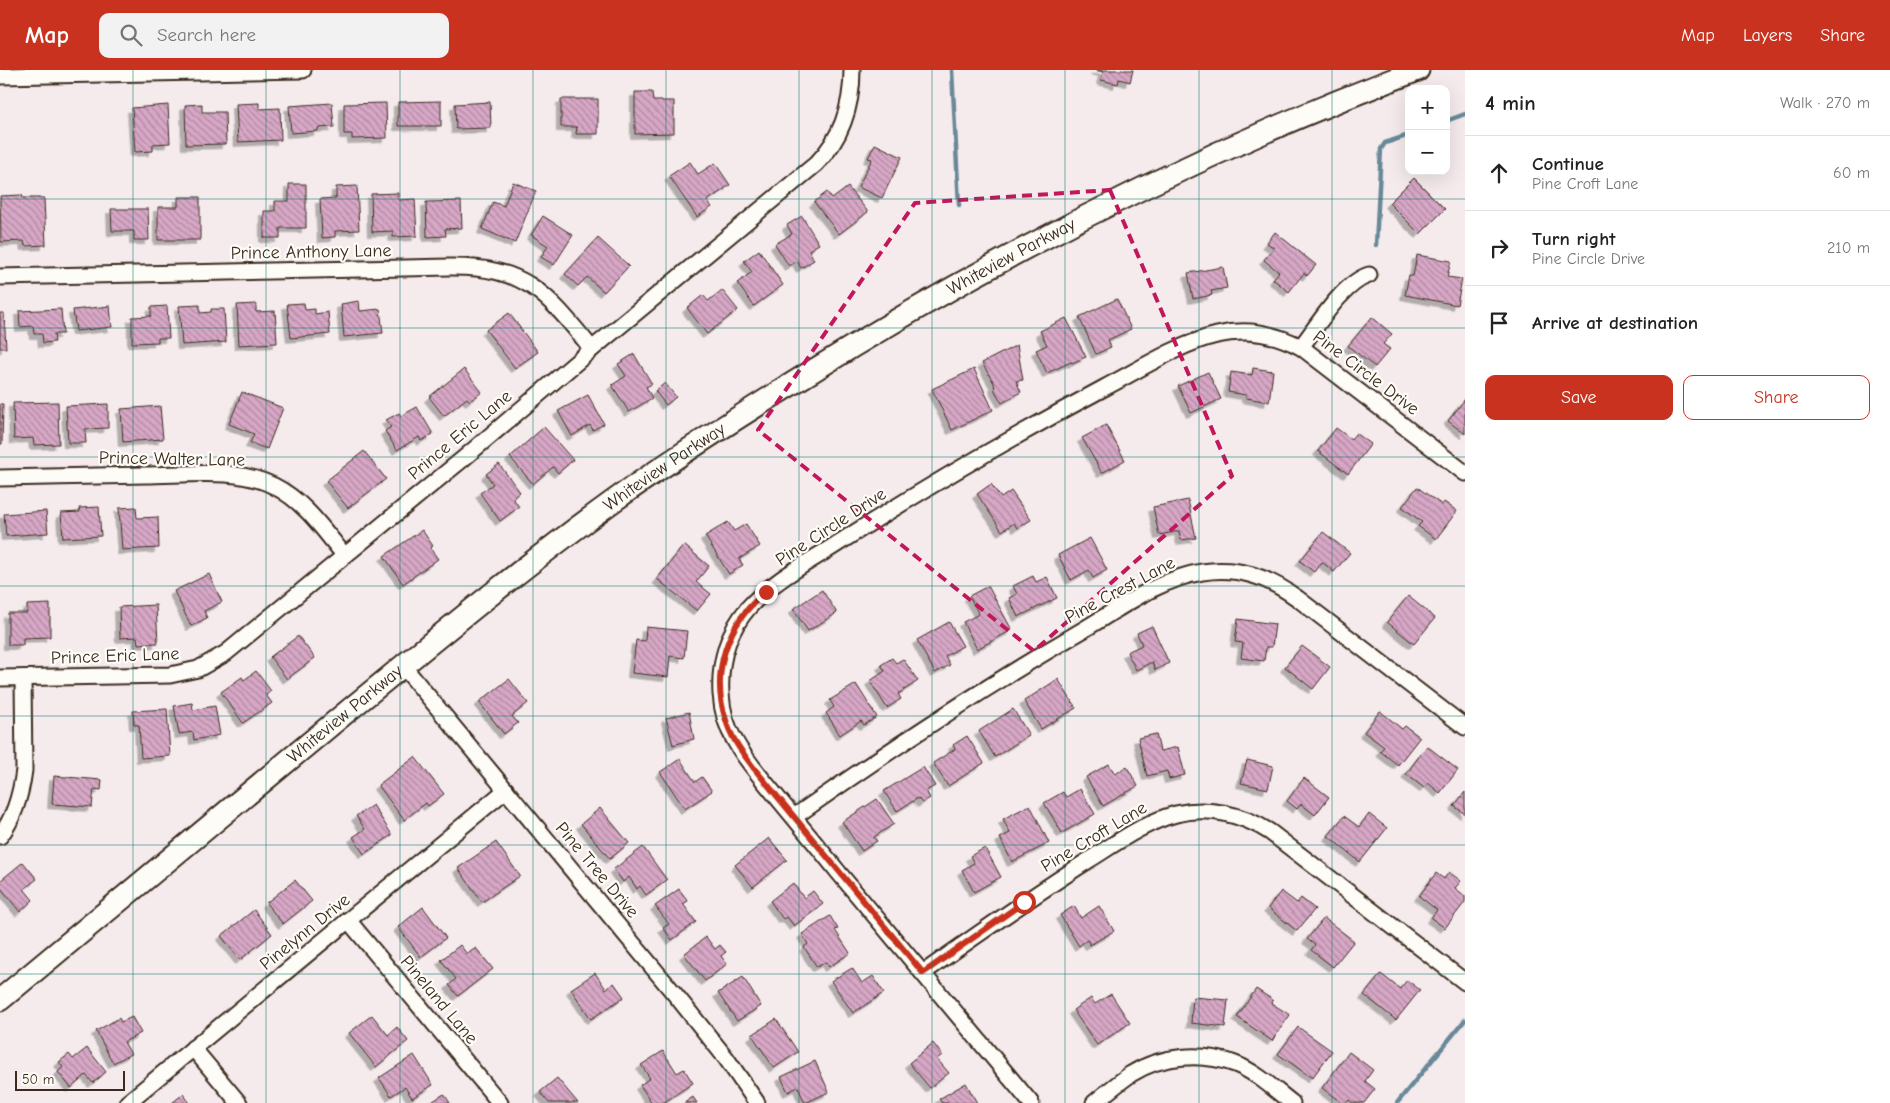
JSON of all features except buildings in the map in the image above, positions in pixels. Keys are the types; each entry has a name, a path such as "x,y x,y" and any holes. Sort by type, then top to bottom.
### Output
{"street":[{"path":"0,76 33,73 303,70"},
{"name":"Prince Eric Lane","path":"0,678 160,676 181,674 198,669 238,644 464,458 823,157 838,134 847,113 851,95 852,70"},
{"name":"Whiteview Parkway","path":"0,1000 486,598 616,500 764,401 892,322 1000,261 1127,196 1244,142 1418,70"},
{"name":"Prince Anthony Lane","path":"0,277 449,267 479,268 506,274 538,289 560,310 592,349"},
{"path":"1301,346 1345,290 1354,282 1369,275"},
{"name":"Pine Circle Drive","path":"1031,1103 740,750 728,728 721,700 721,671 727,645 740,619 758,598 852,534 972,461 1039,423 1179,349 1216,335 1250,331 1272,335 1301,346 1465,473"},
{"name":"Prince Walter Lane","path":"0,478 214,474 250,477 273,485 295,500 317,521 344,555"},
{"name":"Pine Crest Lane","path":"794,817 881,756 1006,676 1146,594 1173,580 1201,572 1233,570 1252,574 1275,583 1465,727"},
{"name":"Pine Tree Drive","path":"403,666 690,1012 726,1058 756,1103"},
{"path":"0,836 11,819 22,785 24,770 22,678"},
{"name":"Pinelynn Drive","path":"127,1103 506,790"},
{"name":"Pine Croft Lane","path":"923,973 1024,902 1139,830 1175,814 1208,811 1246,820 1270,832 1465,982"},
{"name":"Pineland Lane","path":"348,920 500,1103"},
{"path":"193,1048 239,1103"},
{"path":"1094,1103 1122,1080 1142,1068 1168,1059 1197,1057 1211,1058 1235,1064 1263,1080 1292,1103"}],"highlighted area":[{"path":"1110,190 1232,476 1034,651 758,430 915,203"}],"waterway":[{"path":"952,70 959,205"},
{"path":"1450,120 1465,114"},
{"path":"1376,245 1381,149 1385,143 1405,136"},
{"path":"1397,1103 1465,1020"}],"route":[{"path":"766,592 751,605 740,619 730,636 724,654 720,691 728,728 740,750 753,767 923,973 1024,902"}]}
